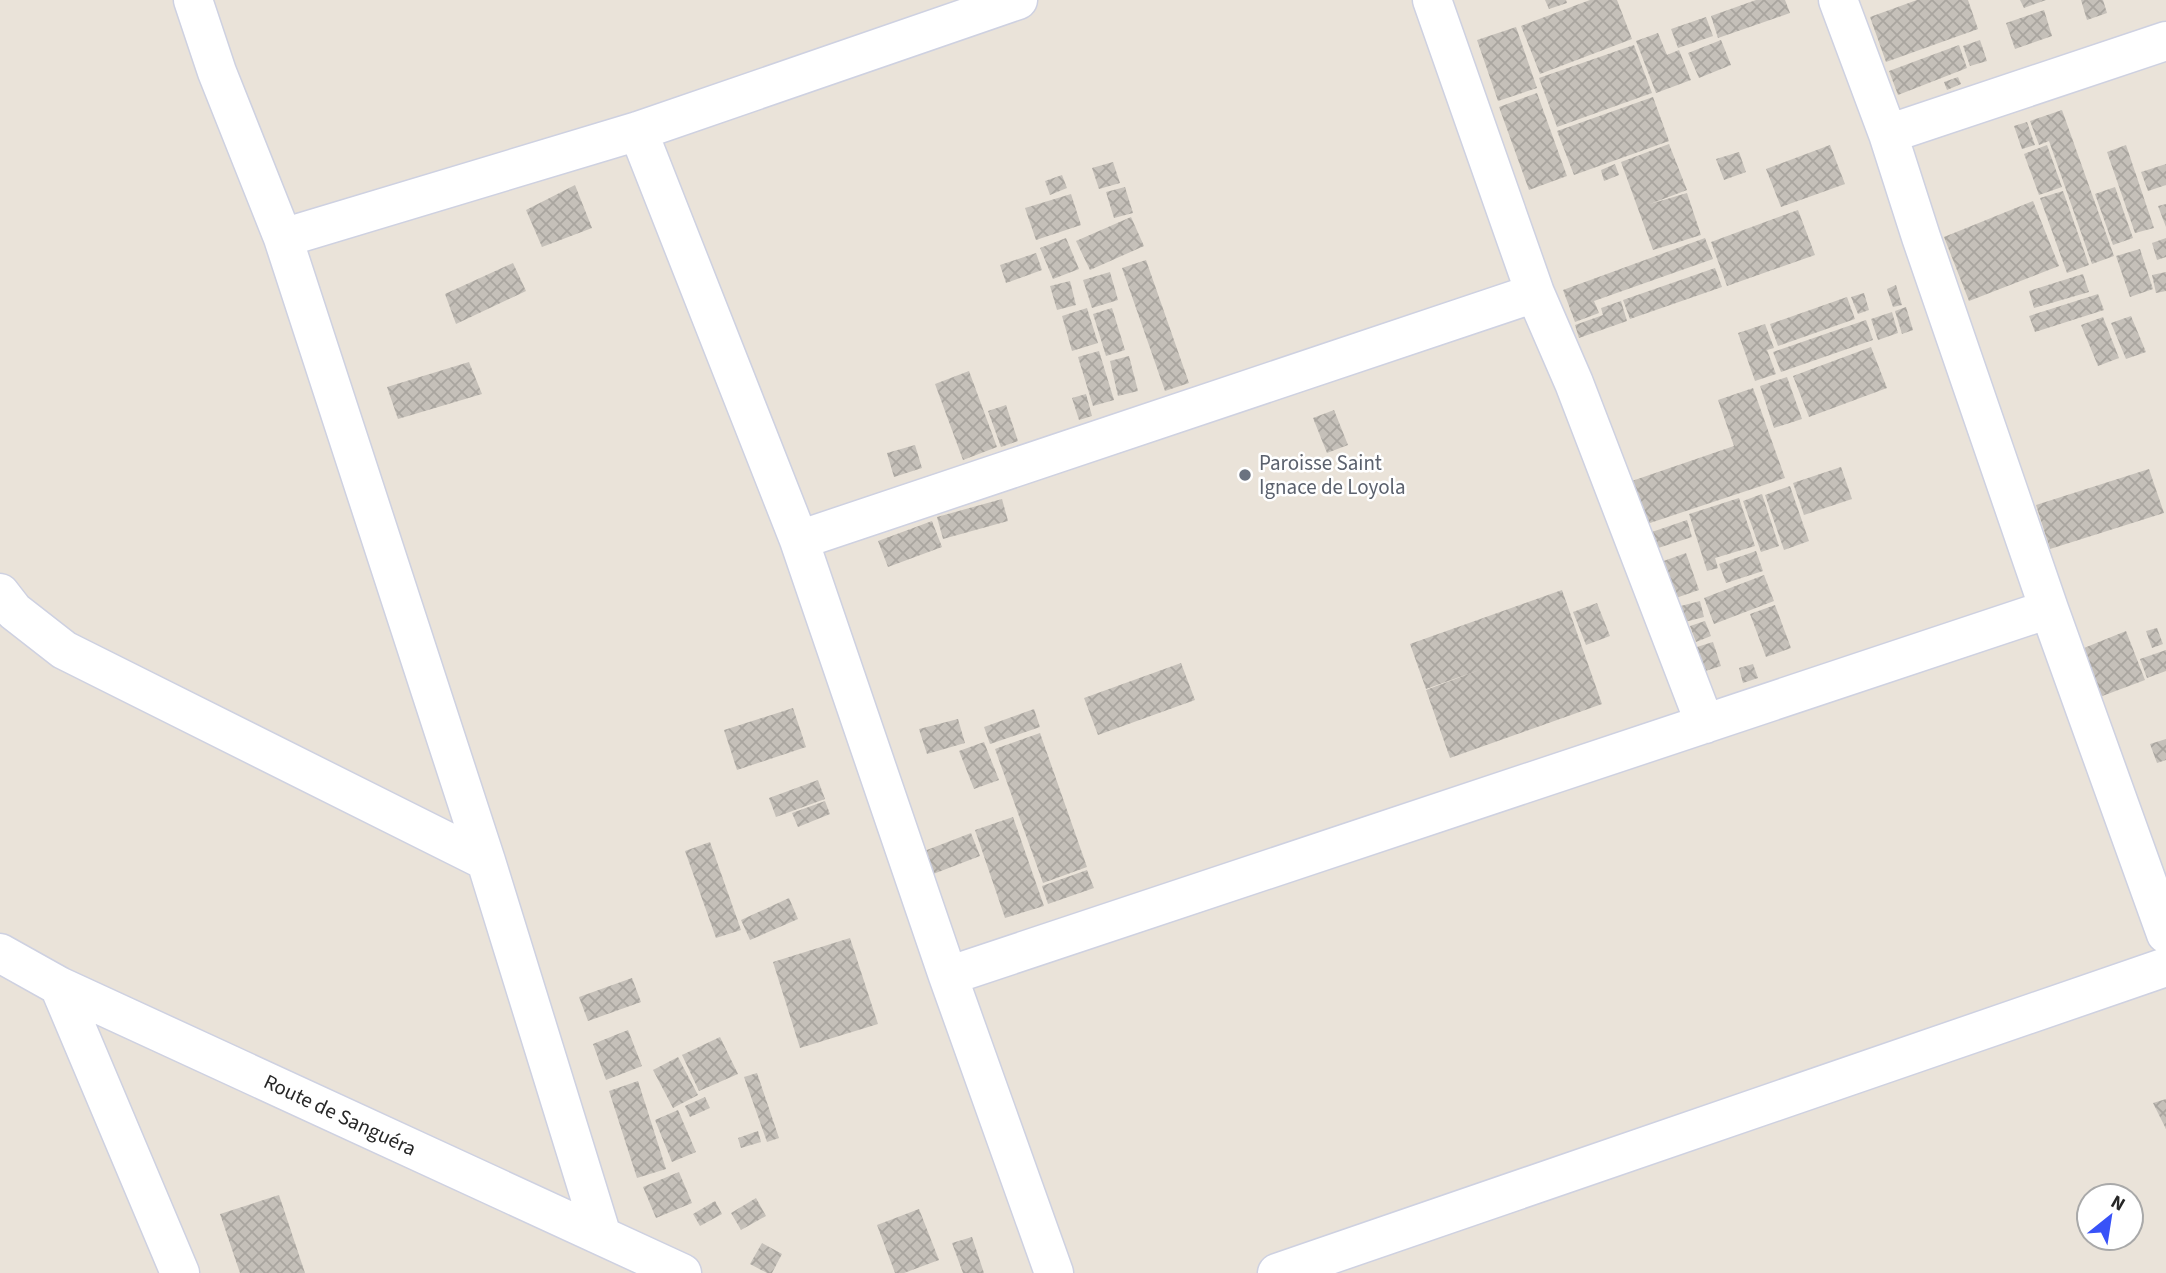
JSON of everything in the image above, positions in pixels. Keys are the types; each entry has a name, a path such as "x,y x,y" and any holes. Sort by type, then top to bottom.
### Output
{"street":[{"path":"193,0 217,72 283,238 486,861 602,1236"},
{"path":"1432,0 1535,293 1574,383 1705,724"},
{"path":"1838,0 1888,134 2049,609 2166,934"},
{"path":"283,238 638,131 1008,2"},
{"path":"1888,134 2166,41"},
{"path":"638,131 799,540 948,976 1054,1273"},
{"path":"799,540 1535,293"},
{"path":"0,593 14,611 64,650 486,861"},
{"path":"948,976 2049,609"},
{"name":"Route de Sanguéra","path":"0,953 59,986 682,1273"},
{"path":"1277,1273 2166,967"},
{"path":"59,986 180,1273"}],"building":[{"path":"1545,0 1566,0 1567,3 1549,9"},
{"path":"1590,0 1617,0 1632,39 1540,74 1521,26"},
{"path":"1756,0 1785,0 1790,13 1718,38 1711,16"},
{"path":"1917,0 1968,0 1978,29 1886,62 1870,17"},
{"path":"2020,0 2046,0 2024,8"},
{"path":"2081,0 2103,0 2107,13 2087,20"},
{"path":"2044,10 2052,36 2015,49 2006,23"},
{"path":"1706,17 1713,36 1678,48 1671,29"},
{"path":"1516,27 1537,88 1498,101 1477,40"},
{"path":"1658,33 1667,55 1679,50 1691,80 1656,93 1636,41"},
{"path":"1721,40 1731,65 1699,78 1688,53"},
{"path":"1980,40 1987,61 1970,66 1963,46"},
{"path":"1634,45 1652,93 1557,127 1539,78"},
{"path":"1959,45 1967,68 1898,95 1889,71"},
{"path":"1958,77 1961,84 1947,90 1944,82"},
{"path":"1537,93 1567,176 1529,190 1499,107"},
{"path":"1653,97 1669,141 1574,175 1557,131"},
{"path":"2062,110 2114,256 2092,264 2049,141 2039,145 2030,121"},
{"path":"2027,122 2035,145 2022,149 2014,126"},
{"path":"1669,144 1687,190 1650,204 1687,193 1701,235 1653,250 1621,162"},
{"path":"1830,145 1845,184 1781,207 1766,169"},
{"path":"2047,145 2062,187 2039,195 2024,154"},
{"path":"2126,145 2154,228 2135,233 2107,152"},
{"path":"1739,152 1746,172 1724,180 1716,159"},
{"path":"1113,162 1120,183 1099,189 1092,168"},
{"path":"1615,164 1619,175 1604,181 1601,170"},
{"path":"2166,164 2166,185 2148,191 2141,172"},
{"path":"1062,175 1067,188 1050,195 1045,181"},
{"path":"575,185 592,228 542,247 526,210"},
{"path":"1125,187 1133,213 1114,218 1106,192"},
{"path":"2115,187 2133,238 2113,245 2095,194"},
{"path":"2063,191 2089,265 2067,273 2040,198"},
{"path":"1071,194 1081,225 1036,240 1025,208"},
{"path":"2033,201 2059,266 1969,301 1944,237"},
{"path":"2166,204 2166,227 2158,206"},
{"path":"1798,210 1815,255 1727,286 1711,242"},
{"path":"1131,217 1144,246 1090,270 1076,241"},
{"path":"1066,238 1079,269 1053,279 1040,248"},
{"path":"1705,238 1713,259 1594,301 1599,313 1575,322 1563,290"},
{"path":"2166,238 2166,257 2157,260 2152,243"},
{"path":"2140,249 2153,289 2130,297 2116,256"},
{"path":"1036,253 1042,270 1006,283 1000,265"},
{"path":"1146,260 1189,383 1165,391 1122,268"},
{"path":"513,263 526,291 456,324 445,294"},
{"path":"1715,268 1722,287 1630,319 1623,300"},
{"path":"1110,272 1118,300 1092,308 1083,280"},
{"path":"2166,272 2166,291 2156,293 2152,275"},
{"path":"2083,274 2089,292 2034,308 2029,291"},
{"path":"1070,281 1076,305 1057,310 1050,286"},
{"path":"1896,285 1902,305 1893,307 1887,289"},
{"path":"1864,293 1869,310 1858,314 1851,297"},
{"path":"2098,294 2104,310 2035,332 2029,316"},
{"path":"1847,297 1855,319 1778,346 1770,324"},
{"path":"1621,301 1627,321 1579,338 1575,325 1603,315 1601,308"},
{"path":"1906,307 1913,330 1902,334 1895,311"},
{"path":"1087,308 1098,343 1072,351 1062,316"},
{"path":"1112,308 1125,350 1106,356 1093,314"},
{"path":"1892,312 1898,333 1878,340 1871,319"},
{"path":"2131,316 2146,352 2126,359 2111,323"},
{"path":"2103,317 2119,358 2098,366 2081,325"},
{"path":"1866,320 1873,340 1781,372 1773,352"},
{"path":"1765,324 1774,348 1767,350 1776,374 1755,381 1738,333"},
{"path":"1871,347 1887,388 1809,417 1793,376"},
{"path":"1099,351 1114,400 1093,406 1078,357"},
{"path":"1129,356 1138,391 1118,396 1110,361"},
{"path":"469,362 482,394 398,419 387,387"},
{"path":"969,371 997,447 963,460 935,384"},
{"path":"1787,377 1802,419 1774,428 1760,386"},
{"path":"1753,388 1785,478 1644,525 1629,482 1734,446 1718,400"},
{"path":"1086,394 1092,416 1079,420 1072,398"},
{"path":"1006,405 1018,441 1001,447 988,411"},
{"path":"1334,410 1348,445 1327,453 1313,418"},
{"path":"915,445 922,468 894,477 887,453"},
{"path":"1841,467 1852,499 1804,515 1793,483"},
{"path":"2149,469 2164,513 2050,549 2036,505"},
{"path":"1790,486 1809,541 1784,550 1765,495"},
{"path":"1762,494 1779,546 1761,552 1743,501"},
{"path":"1739,498 1755,546 1715,558 1718,568 1707,571 1689,514"},
{"path":"1002,499 1008,521 943,539 937,517"},
{"path":"1687,520 1692,537 1652,550 1646,534"},
{"path":"932,521 942,547 888,567 878,541"},
{"path":"1756,551 1763,571 1726,583 1719,564"},
{"path":"1686,553 1699,590 1670,600 1658,563"},
{"path":"1764,575 1774,601 1714,624 1704,598"},
{"path":"1562,590 1602,704 1450,758 1426,690 1482,669 1426,689 1410,644"},
{"path":"1700,601 1704,617 1677,624 1673,608"},
{"path":"1597,603 1610,636 1586,645 1573,612"},
{"path":"1775,605 1791,648 1766,657 1750,614"},
{"path":"1705,621 1711,636 1696,642 1690,626"},
{"path":"2157,628 2163,644 2152,648 2146,631"},
{"path":"2126,631 2145,680 2097,698 2079,650"},
{"path":"1713,642 1721,666 1696,674 1687,650"},
{"path":"2166,650 2166,671 2147,678 2140,659"},
{"path":"1181,663 1195,700 1098,735 1084,698"},
{"path":"1753,664 1758,678 1743,683 1739,668"},
{"path":"793,708 806,747 737,770 724,730"},
{"path":"1034,709 1040,727 990,744 984,727"},
{"path":"958,719 965,743 927,754 919,729"},
{"path":"1040,733 1087,867 1043,883 995,749"},
{"path":"2166,739 2166,760 2157,763 2150,744"},
{"path":"984,742 999,780 974,789 959,751"},
{"path":"818,780 825,799 776,817 769,798"},
{"path":"825,801 830,814 798,827 792,813"},
{"path":"1013,817 1044,906 1005,918 975,830"},
{"path":"971,833 980,856 928,876 919,853"},
{"path":"710,842 741,930 716,938 685,851"},
{"path":"1087,870 1094,888 1048,904 1042,886"},
{"path":"789,898 798,919 750,940 741,920"},
{"path":"850,938 878,1024 800,1048 773,962"},
{"path":"632,978 641,1002 588,1021 579,997"},
{"path":"628,1030 642,1066 606,1080 593,1044"},
{"path":"720,1037 738,1074 699,1091 682,1055"},
{"path":"678,1057 698,1095 673,1108 653,1070"},
{"path":"757,1073 779,1138 767,1142 744,1077"},
{"path":"638,1081 666,1169 637,1178 609,1091"},
{"path":"705,1097 710,1108 690,1117 685,1106"},
{"path":"2166,1099 2166,1129 2153,1103"},
{"path":"678,1110 696,1152 672,1162 655,1120"},
{"path":"758,1131 761,1142 741,1148 738,1138"},
{"path":"679,1172 692,1203 656,1218 643,1187"},
{"path":"279,1195 305,1273 240,1273 220,1214"},
{"path":"756,1198 766,1216 741,1230 731,1213"},
{"path":"715,1201 722,1214 700,1226 693,1214"},
{"path":"919,1209 939,1260 904,1273 895,1273 877,1225"},
{"path":"972,1237 984,1273 963,1273 952,1243"},
{"path":"762,1243 782,1254 772,1273 750,1264"}],"place":[{"name":"Paroisse Saint Ignace de Loyola","path":"1245,475"}]}
